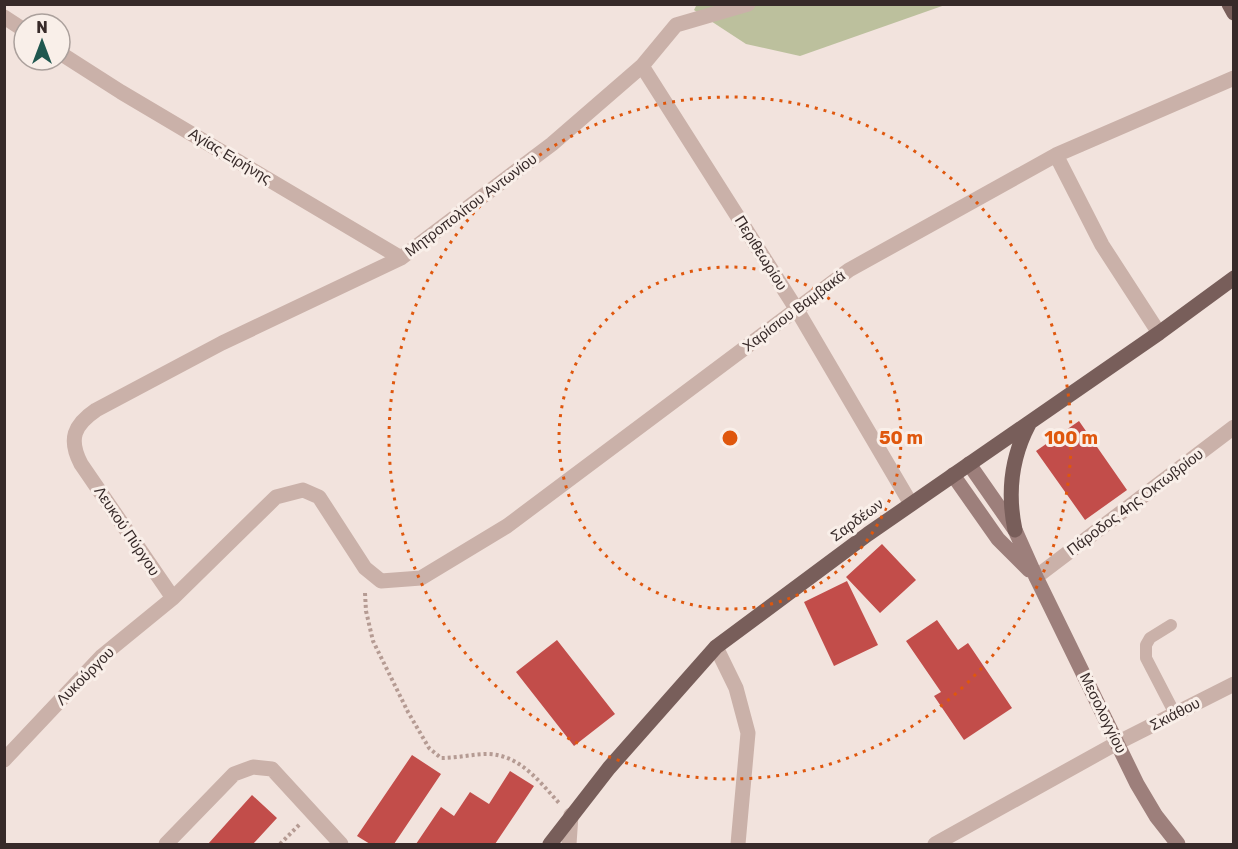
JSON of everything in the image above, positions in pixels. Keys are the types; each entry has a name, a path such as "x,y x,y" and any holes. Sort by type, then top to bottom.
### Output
{"main road":[{"path":"1229,4 1233,13"},
{"name":"Σαρδέων","path":"550,844 609,768 716,647 911,504 1159,333 1233,278"},
{"path":"1015,530 1011,509 1011,476 1022,439 1031,421"}],"street":[{"name":"Μητροπολίτου Αντωνίου","path":"81,464 74,450 75,433 82,419 222,343 401,258 552,144 642,66 676,25 748,4"},
{"name":"Αγίας Ειρήνης","path":"72,61 401,258"},
{"name":"Περιθεωρίου","path":"642,66 797,310 911,504"},
{"name":"Χαρίσιου Βαμβακά","path":"364,568 381,581 421,578 507,526 849,270 1056,155 1233,78"},
{"path":"1056,155 1102,245 1159,333"},
{"name":"Πάροδος 4ης Οκτωβρίου","path":"1036,577 1233,427"},
{"name":"Λευκού Πύργου","path":"81,464 172,598"},
{"name":"Μεσολογγίου","path":"969,464 1015,530 1137,784 1156,816 1178,844"},
{"name":"Μεσολογγίου","path":"952,475 998,539 1036,577"},
{"name":"Λυκούργου","path":"4,760 102,656 172,598 276,496 303,490 319,497 364,568"},
{"path":"716,647 736,688 748,733 738,844"},
{"name":"Σκιάθου","path":"935,844 1117,743 1233,684"},
{"path":"166,844 234,774 253,767 272,769 312,812 334,842"},
{"path":"569,844 571,815"}],"lane":[{"path":"1171,625 1150,638 1146,645 1146,658 1175,714"}],"path":[{"path":"364,568 366,611 373,641 408,712 429,748 441,758 488,754 512,758 528,770 571,815"},
{"path":"280,844 312,812"}],"green space":[{"path":"697,4 945,5 800,56 746,44 694,10"}],"building":[{"path":"1079,421 1127,490 1085,520 1036,451"},
{"path":"882,544 916,580 880,613 846,577"},
{"path":"847,581 878,645 834,666 804,602"},
{"path":"937,620 958,650 968,643 1012,708 964,740 934,696 941,692 906,641"},
{"path":"557,640 615,714 574,746 516,672"},
{"path":"412,755 441,774 394,844 370,844 357,836"},
{"path":"510,771 534,786 495,844 416,844 441,807 454,816 470,792 489,804"},
{"path":"252,795 277,818 253,844 208,844"}]}
